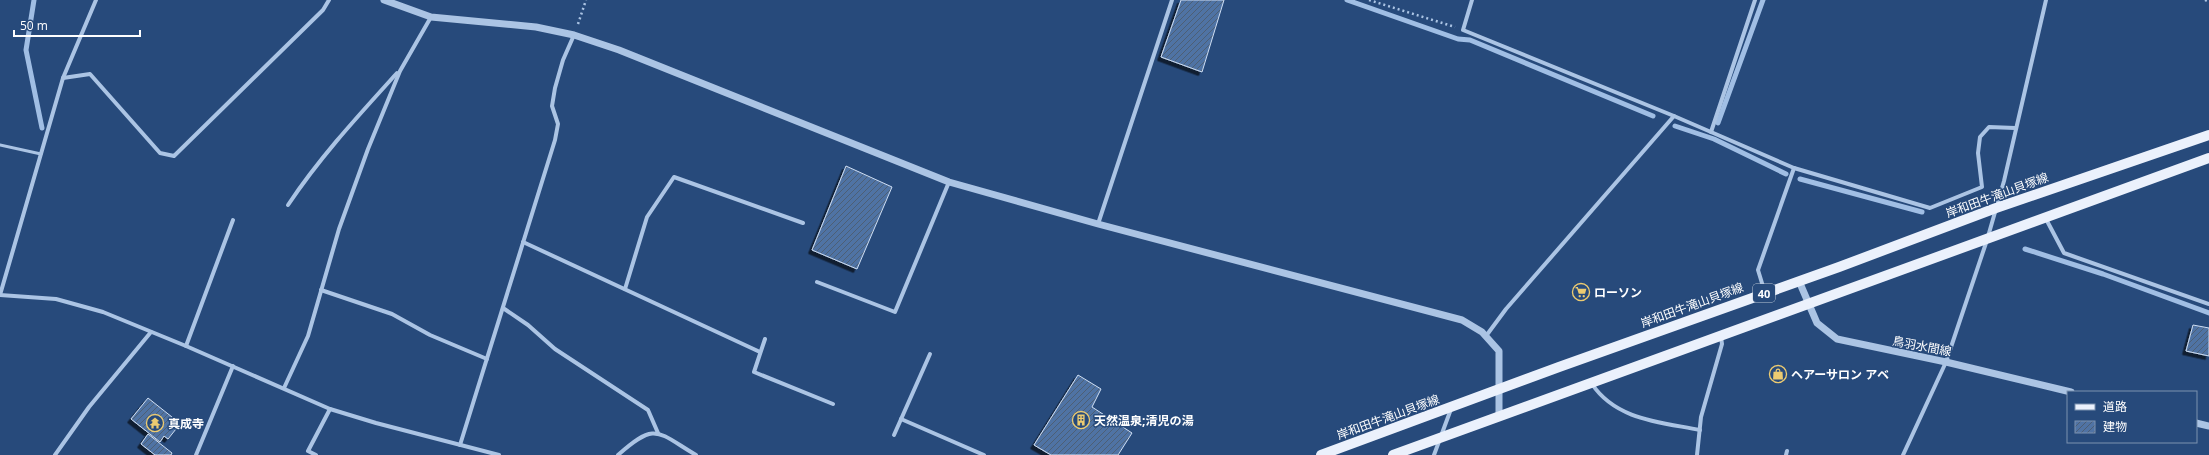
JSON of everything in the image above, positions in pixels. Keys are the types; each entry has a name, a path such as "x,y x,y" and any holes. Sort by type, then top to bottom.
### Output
{"main road":[{"name":"岸和田牛滝山貝塚線","path":"1321,455 1996,208 2209,135"},
{"name":"40","path":"1393,455 2209,158"}],"street":[{"path":"96,0 63,78 0,295 56,299 103,312 186,346 330,409 376,423 499,455"},
{"path":"63,78 90,74 160,153 174,156 323,10 329,0"},
{"path":"384,0 431,17 536,27 574,35 626,53 949,182 1098,224 1462,320 1486,336 1499,351 1499,416"},
{"path":"1098,224 1172,0"},
{"path":"1472,0 1463,30 1674,116 1794,168 1930,208 1982,187 1978,153 1980,137 1989,127 2015,128"},
{"path":"1711,132 1755,0"},
{"path":"1903,455 1946,362 1987,240 2046,0"},
{"path":"284,388 308,336 339,229 400,71 431,17"},
{"path":"460,444 555,140 558,124 552,106 555,88 563,60 574,35"},
{"path":"288,205 308,174 338,138 400,71"},
{"path":"1486,336 1506,310 1674,116"},
{"path":"1765,292 1758,270 1794,168"},
{"path":"625,289 647,217 674,176 803,224"},
{"path":"816,282 895,312 949,182"},
{"path":"2046,218 2064,253 2209,304"},
{"path":"186,346 232,220"},
{"path":"523,242 760,352"},
{"name":"鳥羽水間線","path":"1799,281 1817,323 1837,339 1946,362 2067,391"},
{"path":"321,290 392,314 430,335 487,359"},
{"path":"503,308 528,325 555,349 648,410 658,433"},
{"path":"55,455 89,407 151,332"},
{"path":"1697,455 1701,417 1722,344 1721,335"},
{"path":"765,339 754,372 832,404"},
{"path":"894,435 930,354"},
{"path":"196,455 232,366"},
{"path":"1591,382 1601,397 1623,412 1647,420 1700,430"},
{"path":"1434,455 1452,407"},
{"path":"303,455 308,451 330,409"},
{"path":"901,419 984,455"},
{"path":"2197,422 2209,426"},
{"path":"618,455 646,434 658,433 696,455"},
{"path":"308,451 316,455"}],"lane":[{"path":"0,145 41,154"}],"path":[{"path":"574,35 586,0"},
{"path":"1369,0 1463,30"},
{"path":"2204,0 2209,2"}],"building":[{"path":"1181,0 1224,0 1202,72 1161,57"},
{"path":"846,166 892,187 857,269 812,250"},
{"path":"2193,325 2209,328 2209,356 2186,351"},
{"name":"天然温泉;清児の湯","path":"1078,375 1101,389 1092,407 1132,433 1118,455 1051,455 1034,445"},
{"path":"148,398 177,421 173,426 176,429 168,439 164,436 160,442 131,419"},
{"path":"148,434 172,453 171,455 155,455 141,444"}],"waterway":[{"path":"34,0 26,50 42,128"},
{"path":"1347,0 1458,39 1470,40 1653,116"},
{"path":"1718,123 1763,0"},
{"path":"1675,126 1714,139 1786,174"},
{"path":"1800,179 1922,212"},
{"path":"2025,249 2103,274 2209,313"}],"place":[{"name":"ローソン","path":"1581,292"},
{"name":"ヘアーサロン アベ","path":"1778,374"},
{"name":"天然温泉;清児の湯","path":"1081,420"},
{"name":"真成寺","path":"155,423"}]}
